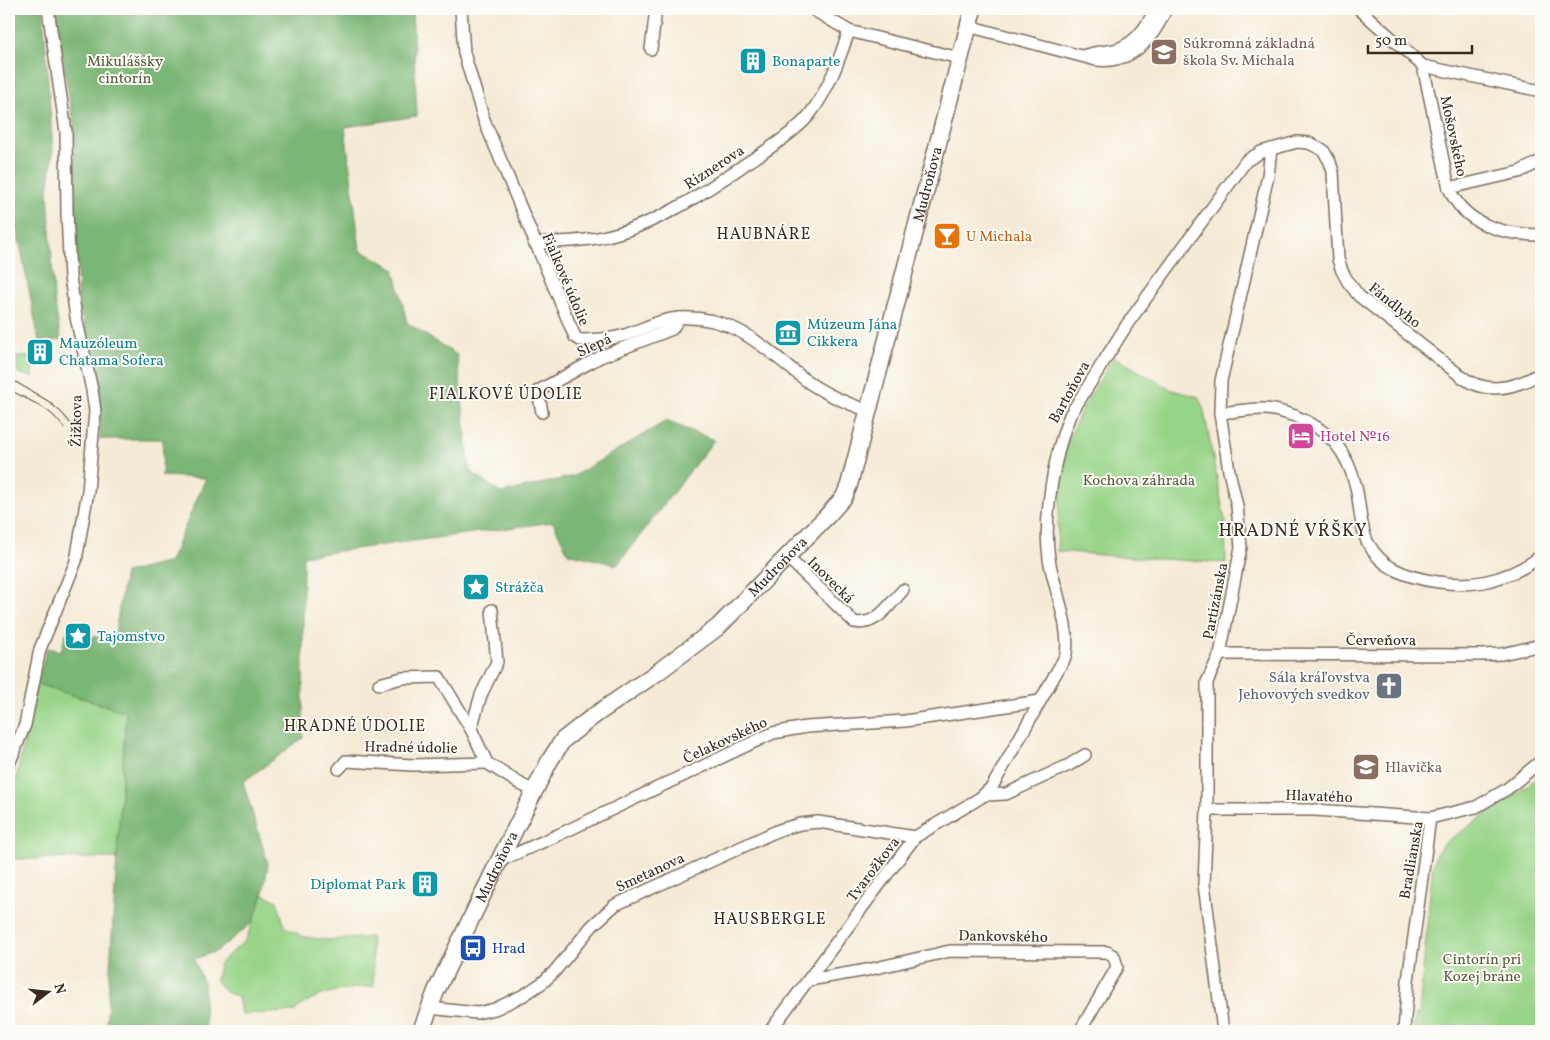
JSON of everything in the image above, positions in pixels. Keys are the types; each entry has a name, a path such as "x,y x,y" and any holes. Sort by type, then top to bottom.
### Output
{"street":[{"name":"Žižkova","path":"9,764 25,725 40,649 76,561 88,491 95,410 70,277 66,132 48,9"},
{"name":"Fialkové údolie","path":"461,9 464,53 484,120 534,244 575,337 580,340 620,337 663,321 679,318 720,321 744,332 813,385 845,403 869,412"},
{"path":"651,49 656,9"},
{"path":"812,9 849,32 959,58"},
{"name":"Mudroňova","path":"421,1031 429,1008 499,861 550,760 563,740 718,627 844,497 869,412 973,9"},
{"path":"1081,56 1117,49 1128,44 1145,27 1155,9"},
{"path":"968,26 1096,60 1108,60 1123,58 1134,52 1150,38 1166,9"},
{"path":"1360,9 1423,66 1541,91"},
{"name":"Riznerova","path":"534,244 603,237 644,224 686,203 768,149 809,116 815,108 827,87 849,32"},
{"name":"Mošovského","path":"1423,66 1449,188 1456,202 1463,210 1483,223 1505,231 1541,235"},
{"name":"Fándlyho","path":"1271,149 1297,142 1305,142 1319,148 1327,156 1333,172 1338,259 1348,282 1366,302 1462,377 1477,385 1491,389 1508,388 1541,373"},
{"name":"Partizánska","path":"1223,1031 1204,884 1207,810 1207,682 1220,654 1241,547 1237,506 1229,471 1220,414 1221,381 1268,176 1271,149"},
{"name":"Bartoňova","path":"1040,701 1066,652 1065,631 1049,557 1048,534 1050,500 1058,452 1070,415 1128,322 1225,188 1246,161 1261,152 1271,149"},
{"path":"1449,188 1520,172 1541,162"},
{"name":"Slepá","path":"542,412 538,392 600,357 672,328 679,318"},
{"path":"1220,414 1263,408 1276,410 1302,420 1326,434 1341,450 1351,471 1358,496 1366,541 1380,560 1395,570 1431,580 1470,584 1507,576 1527,566 1541,556"},
{"name":"Inovecká","path":"787,557 854,622 863,623 876,618 903,590"},
{"name":"Hradné údolie","path":"471,729 481,695 497,662 492,610"},
{"name":"Červeňova","path":"1220,654 1482,655 1502,654 1541,645"},
{"name":"Hradné údolie","path":"339,769 346,761 413,765 488,763 471,729 439,677 402,678 379,684"},
{"name":"Tvarožkova","path":"770,1031 916,837 985,795 995,783 1040,701"},
{"name":"Čelakovského","path":"499,861 773,733 806,727 905,721 1040,701"},
{"name":"Tvarožkova","path":"985,795 1006,794 1069,765 1085,755"},
{"name":"Bradlianska","path":"1404,1031 1408,980 1430,818 1476,807 1507,789 1541,762"},
{"path":"488,763 535,791"},
{"name":"Hlavatého","path":"1207,810 1315,810 1430,818"},
{"name":"Smetanova","path":"429,1008 477,1013 495,1009 518,998 546,980 592,926 615,905 778,830 800,824 818,822 916,837"},
{"name":"Dankovského","path":"809,980 867,970 950,951 1107,952 1114,956 1117,966 1080,1031"}],"green space":[{"path":"9,9 43,9 53,152 48,191 54,299 61,340 39,341 18,234 9,208"},
{"name":"Mikulášsky cintorín","path":"56,9 412,9 417,116 345,127 360,250 394,268 407,323 457,355 470,471 501,493 574,476 666,421 714,440 617,565 568,553 553,522 303,556 303,738 243,782 268,864 263,894 253,922 217,951 194,959 204,984 205,1031 106,1031 126,712 37,684 47,648 61,651 66,633 114,639 125,573 170,562 206,478 162,476 163,439 100,439 100,384 78,303 74,125"},
{"path":"17,357 32,357 33,377 18,373"},
{"name":"Kochova záhrada","path":"1114,357 1172,390 1199,397 1204,411 1225,521 1226,563 1057,551 1065,448 1082,409"},
{"path":"37,684 126,712 117,858 9,859 9,811"},
{"name":"Cintorín pri Kozej bráne","path":"1541,775 1541,1031 1413,1031 1416,1014 1419,1014 1432,871 1436,854 1443,844"},
{"path":"263,894 277,901 285,927 304,937 330,940 371,937 374,986 321,995 311,999 294,1012 241,1014 238,996 225,992 216,981 219,965 246,940"}],"tram line":[{"path":"9,378 48,401 71,424"},
{"path":"9,389 45,409 64,428"}],"place":[{"name":"Súkromná základná škola Sv. Michala","path":"1164,52"},
{"name":"Bonaparte","path":"753,61"},
{"name":"U Michala","path":"947,236"},
{"name":"Múzeum Jána Cikkera","path":"788,333"},
{"name":"Mauzóleum Chatama Sofera","path":"40,352"},
{"name":"Hotel №16","path":"1301,436"},
{"name":"Strážča","path":"476,587"},
{"name":"Tajomstvo","path":"78,636"},
{"name":"Sála kráľovstva Jehovových svedkov","path":"1389,686"},
{"name":"Hlavička","path":"1366,767"},
{"name":"Diplomat Park","path":"425,884"},
{"name":"Hrad","path":"473,948"}],"district":[{"name":"HAUBNÁRE","path":"764,233"},
{"name":"FIALKOVÉ ÚDOLIE","path":"506,393"},
{"name":"HRADNÉ VŔŠKY","path":"1293,530"},
{"name":"HRADNÉ ÚDOLIE","path":"355,725"},
{"name":"HAUSBERGLE","path":"770,918"}]}
